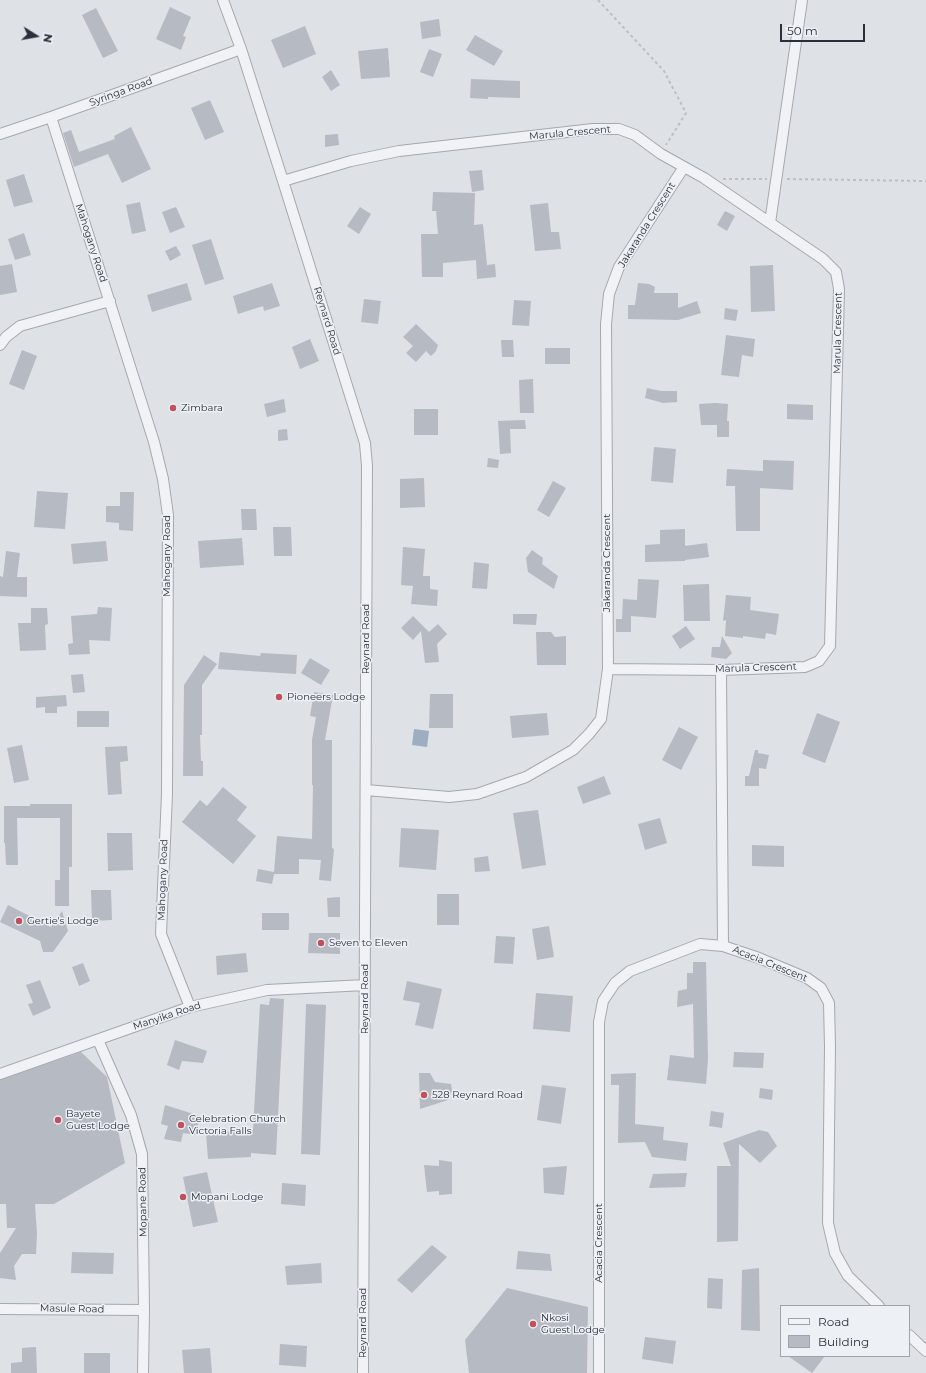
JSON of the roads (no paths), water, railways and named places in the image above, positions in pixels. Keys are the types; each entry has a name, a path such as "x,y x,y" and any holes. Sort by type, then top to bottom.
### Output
{"street":[{"name":"Reynard Road","path":"223,0 241,50 283,181 364,443 367,466 363,1373"},
{"path":"770,223 802,0"},
{"name":"Syringa Road","path":"0,134 241,50"},
{"name":"Mahogany Road","path":"51,117 154,442 164,479 168,515 167,794 162,934 190,1007"},
{"name":"Marula Crescent","path":"283,181 351,161 399,151 593,129 619,129 635,135 660,154 704,178 823,259 836,272 839,289 830,646 819,661 805,667 721,670 608,669"},
{"name":"Jakaranda Crescent","path":"366,790 449,797 477,794 526,776 573,750 589,734 600,719 608,669 606,324 609,294 619,267 684,167"},
{"path":"0,345 6,337 20,326 110,302"},
{"path":"721,670 723,946"},
{"name":"Acacia Crescent","path":"599,1373 599,1022 603,1001 615,983 630,971 700,944 723,946 758,958 807,978 821,988 829,1003 830,1048 828,1223 836,1253 848,1276 878,1305"},
{"name":"Manyika Road","path":"0,1074 190,1007 267,990 365,985"},
{"name":"Mopane Road","path":"98,1040 131,1115 142,1154 144,1310 143,1373"},
{"name":"Masule Road","path":"0,1309 144,1310"},
{"path":"910,1336 926,1351"}],"water":[{"path":"414,729 429,731 427,747 412,745"}],"place":[{"name":"Zimbara","path":"173,408"},
{"name":"Pioneers Lodge","path":"279,697"},
{"name":"Gertie's Lodge","path":"19,921"},
{"name":"Seven to Eleven","path":"321,943"},
{"name":"528 Reynard Road","path":"424,1095"},
{"name":"Bayete Guest Lodge","path":"58,1120"},
{"name":"Celebration Church Victoria Falls","path":"181,1125"},
{"name":"Mopani Lodge","path":"183,1197"},
{"name":"Nkosi Guest Lodge","path":"533,1324"}]}
